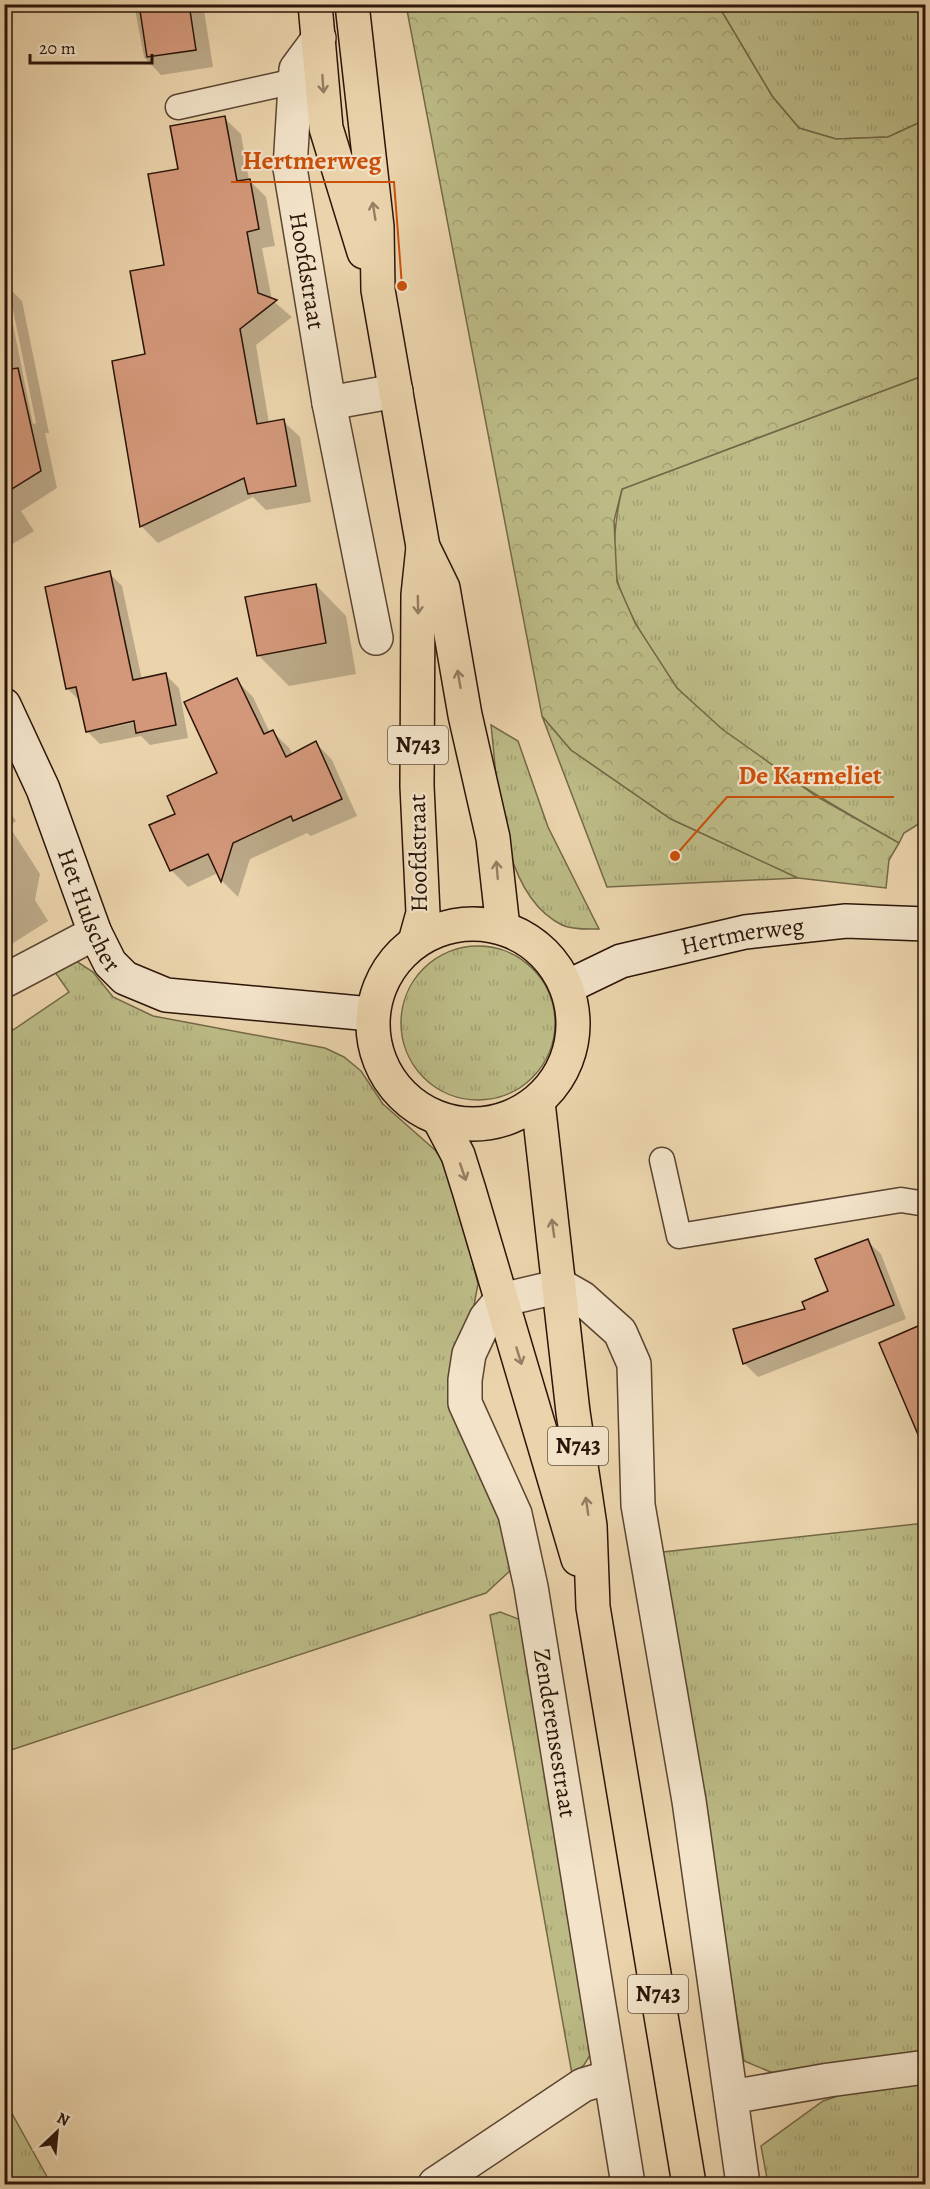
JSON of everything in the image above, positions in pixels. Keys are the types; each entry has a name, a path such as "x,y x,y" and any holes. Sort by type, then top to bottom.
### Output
{"main road":[{"name":"Hoofdstraat","path":"315,4 326,128 358,236 378,290"},
{"name":"Hoofdstraat","path":"352,4 377,227 378,290 423,547 418,595 417,786 423,913 415,942"},
{"name":"Hoofdstraat","path":"423,547 443,588 465,715 493,838 503,928"},
{"path":"480,924 503,928 535,945 559,971 567,987 573,1012 573,1037 567,1062 555,1084 538,1102 515,1116 490,1124 464,1125 439,1119 414,1107 395,1088 380,1064 373,1038 371,1014 380,984 395,960 415,942 435,931 457,925 480,924"},
{"name":"N743","path":"538,1102 561,1286 573,1412 590,1526 593,1606 689,2184"},
{"name":"N743","path":"439,1119 458,1155 593,1606"}],"street":[{"name":"Hoofdstraat","path":"319,38 296,69 290,168 329,403 376,638"},
{"path":"329,403 396,391"},
{"name":"Het Hulscher","path":"4,705 43,789 95,933 110,963 125,978 166,995 371,1014"},
{"name":"Hertmerweg","path":"567,987 621,961 745,932 846,921 926,924"},
{"path":"4,981 95,933"},
{"path":"501,1300 561,1286 582,1298 620,1332 634,1364 638,1505 690,1801 743,2184"},
{"name":"Zenderensestraat","path":"501,1300 486,1318 469,1354 465,1380 465,1403 515,1514 520,1534 531,1587 628,2184"},
{"path":"731,2097 829,2080 926,2067"},
{"path":"435,2184 583,2085 610,2077"}],"lane":[{"path":"178,107 295,81"},
{"path":"662,1160 679,1236 902,1200 926,1204"}],"green space":[{"path":"406,5 718,5 772,96 799,128 836,139 888,137 925,120 925,375 622,489 614,521 617,582 635,623 677,688 722,729 816,796 899,843 889,860 886,888 798,878 671,819 571,750 542,716"},
{"path":"718,5 925,5 925,120 888,137 836,139 799,128 772,96"},
{"path":"925,375 925,820 904,833 899,843 783,774 729,735 679,690 653,655 622,594 614,561 615,536 622,489"},
{"path":"542,716 571,750 671,819 798,878 607,887"},
{"path":"491,725 518,741 548,827 599,929 562,925 541,910 525,889 514,864 506,836 496,778"},
{"path":"478,946 508,951 533,968 550,993 555,1023 550,1053 533,1078 508,1095 478,1100 448,1095 423,1078 406,1053 401,1023 406,993 423,968 448,951"},
{"path":"73,959 93,972 113,997 153,1016 325,1048 344,1057 361,1071 383,1104 435,1150 450,1170 478,1284 472,1316 450,1376 497,1500 513,1568 486,1593 5,1752 4,1018 13,1030 69,992 50,965"},
{"path":"925,1523 925,2053 778,2075 744,2061 663,1552"},
{"path":"500,1612 521,1620 592,2052 584,2065 572,2074 490,1615"},
{"path":"925,2081 925,2184 768,2184 761,2146 823,2101 862,2088"},
{"path":"5,2101 51,2184 5,2184"}],"building":[{"path":"139,4 189,4 196,50 147,57"},
{"path":"225,116 237,181 250,179 259,229 247,232 258,293 277,300 240,329 257,424 284,419 296,486 248,494 244,478 140,527 112,361 145,354 130,271 164,265 148,174 178,169 170,126"},
{"path":"18,368 41,471 4,494 4,370"},
{"path":"110,571 133,680 166,673 176,725 136,733 134,721 86,732 76,687 66,689 45,587"},
{"path":"316,584 326,643 257,656 245,597"},
{"path":"237,678 264,734 273,730 286,757 316,741 342,799 293,821 291,816 233,843 221,882 208,854 170,871 149,825 175,814 167,796 217,773 184,702"},
{"path":"868,1239 894,1305 743,1364 733,1329 805,1309 802,1302 828,1291 815,1259"},
{"path":"925,1323 925,1451 879,1343"}],"place":[{"name":"Hertmerweg","path":"402,286"},
{"name":"De Karmeliet","path":"675,856"}]}
